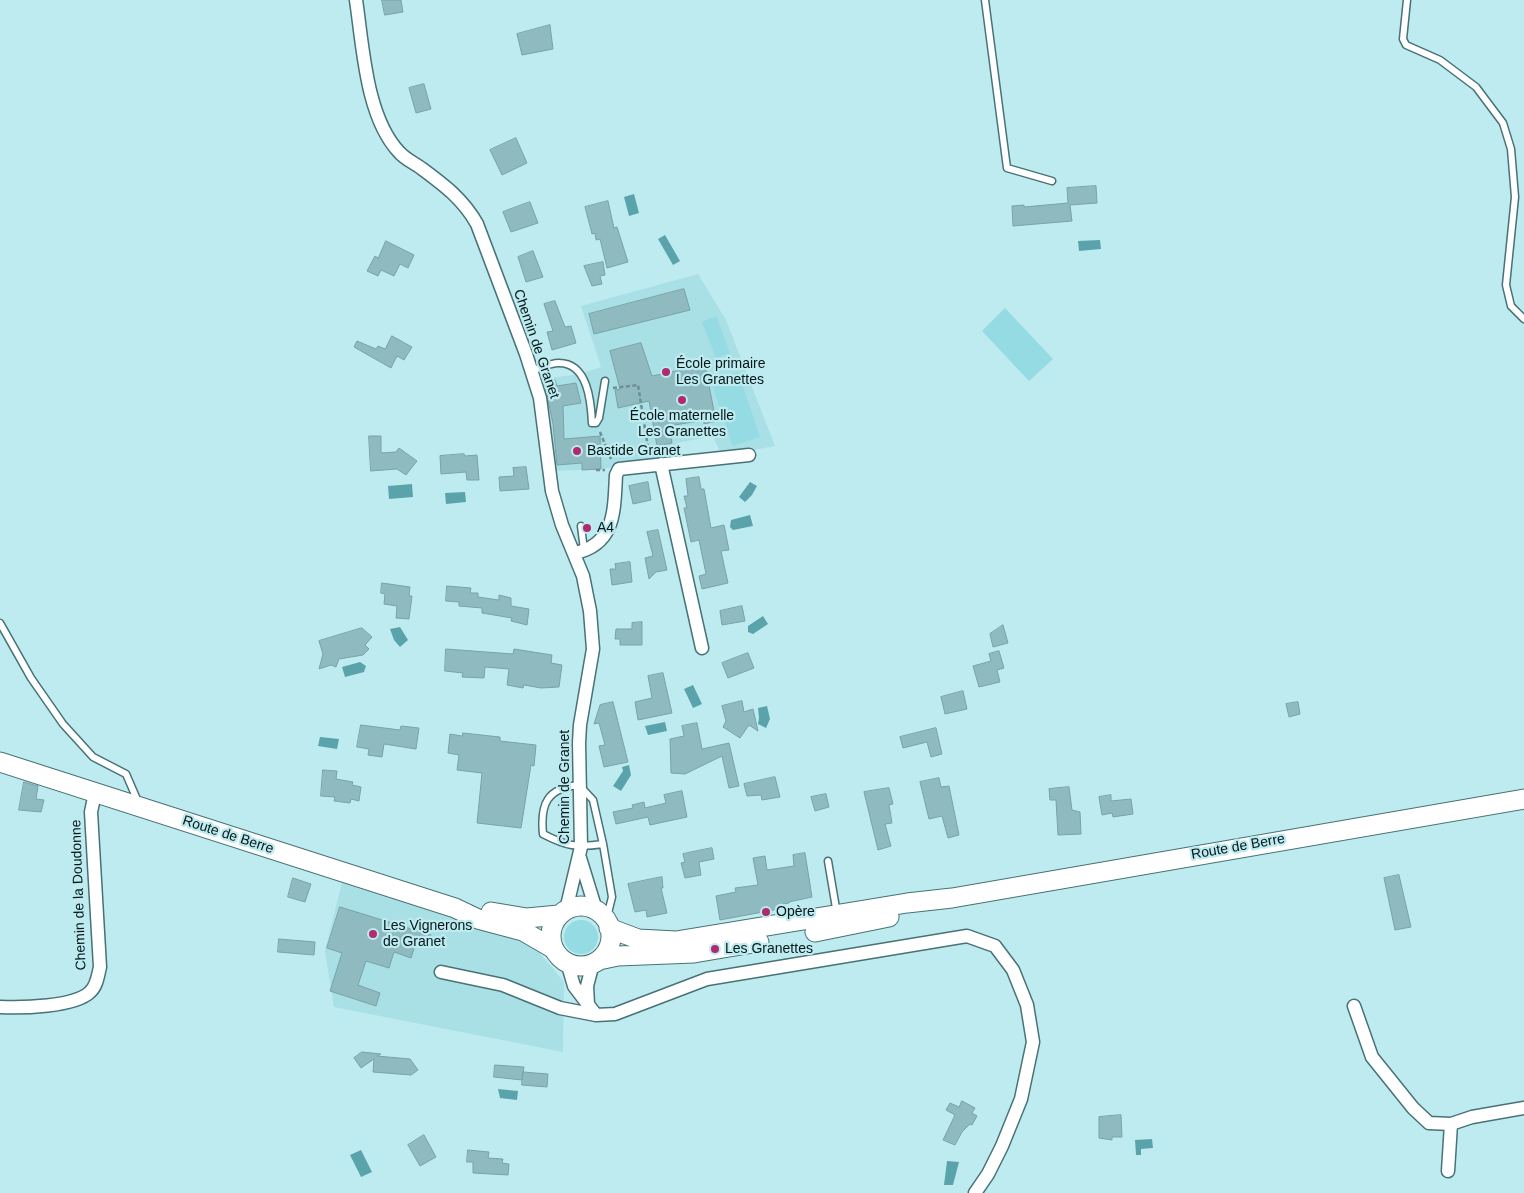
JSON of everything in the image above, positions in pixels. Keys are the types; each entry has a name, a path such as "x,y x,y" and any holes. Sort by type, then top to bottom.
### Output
{"main road":[{"name":"Route de Berre","path":"0,762 455,908 478,919 523,931 554,949"},
{"name":"Route de Berre","path":"604,919 638,939 676,941 952,898 1524,799"},
{"name":"Route de Berre","path":"596,961 618,956 694,953 862,924 952,898"},
{"path":"580,906 604,919 611,935 608,949 596,961 576,965 567,962 554,949 551,931 562,913 580,906"},
{"name":"Route de Berre","path":"455,908 475,908 527,918 562,913"}],"street":[{"name":"Chemin de Granet","path":"356,0 368,78 380,120 388,139 401,154 453,192 467,207 477,224 543,406 552,491 562,525 580,552 594,648 580,725 580,853 562,913"},
{"path":"580,552 590,550 602,540 612,523 617,472 626,467 655,461 750,454"},
{"path":"655,461 702,648"},
{"name":"Chemin de la Doudonne","path":"0,1007 24,1008 80,999 91,992 97,980 100,967 91,812 96,793"},
{"name":"Chemin de Granet","path":"580,853 604,919"},
{"path":"441,972 503,985 560,1008 596,1015 615,1014 707,979 967,936 995,946 1013,970 1027,1005 1033,1042 1021,1098 1002,1146 988,1174 975,1193"},
{"path":"588,1004 588,981 596,961"},
{"path":"567,962 574,986 596,1015"},
{"path":"1354,1006 1372,1057 1413,1108 1429,1123 1452,1124 1472,1117 1524,1108"},
{"path":"1448,1171 1452,1124"}],"lane":[{"path":"984,0 1007,168 1052,180"},
{"path":"1407,0 1403,39 1406,45 1440,60 1476,88 1503,123 1510,149 1515,196 1506,285 1511,306 1524,319"},
{"path":"531,370 558,363 568,365 580,374 586,386 592,423 596,423 599,418 605,382"},
{"path":"580,552 581,526"},
{"path":"0,623 32,678 63,724 93,757 126,774 141,807"},
{"path":"603,844 580,853 543,834 541,814 549,796 566,786 579,785 594,800 603,844 612,897 604,919"},
{"path":"738,945 749,937 836,920 837,915 828,861"}],"path":[{"path":"617,388 638,385 644,420 655,461"},
{"path":"644,420 652,418"},
{"path":"604,440 614,465"},
{"path":"596,470 602,470"}],"shaded area":[{"path":"634,194 639,213 629,216 624,197"},
{"path":"665,235 680,261 673,265 658,239"},
{"path":"1100,240 1101,249 1079,251 1078,241"},
{"name":"École primaire Les Granettes","path":"698,274 726,320 775,446 731,454 719,450 713,436 677,443 681,454 677,457 601,469 553,471 548,408 541,379 580,374 601,367 581,306"},
{"path":"1005,308 1053,359 1029,381 982,331"},
{"path":"716,316 730,353 716,358 702,322"},
{"path":"738,372 760,437 733,446 711,382"},
{"path":"750,482 757,486 745,502 739,497"},
{"path":"412,484 413,497 389,499 388,486"},
{"path":"465,492 466,502 446,504 445,493"},
{"path":"750,515 753,526 733,530 730,527 731,520"},
{"path":"763,616 768,624 753,634 748,632 748,626"},
{"path":"400,627 408,640 400,647 394,640 390,629"},
{"path":"360,662 366,666 364,672 345,677 342,667"},
{"path":"693,685 702,704 693,708 684,689"},
{"path":"767,706 770,719 766,728 758,724 758,708"},
{"path":"665,722 667,731 648,735 645,726"},
{"path":"320,737 339,739 337,749 318,746"},
{"path":"629,765 631,775 621,791 613,786 623,771 622,767"},
{"path":"342,882 533,945 564,982 563,1052 334,1007 325,951"},
{"path":"581,920 588,921 593,925 597,930 597,944 593,949 588,953 581,954 574,953 569,949 565,944 564,937 565,930 569,925 574,921"},
{"path":"498,1089 518,1091 517,1100 500,1098"},
{"path":"1152,1139 1153,1148 1141,1149 1141,1155 1136,1155 1135,1140"},
{"path":"361,1150 372,1172 361,1177 350,1155"},
{"path":"947,1161 959,1162 953,1185 944,1185"}],"building":[{"path":"382,0 401,0 403,12 385,15"},
{"path":"550,25 553,49 522,55 517,34"},
{"path":"424,84 431,109 416,113 409,88"},
{"path":"516,138 527,163 502,175 490,150"},
{"path":"1096,186 1097,203 1070,205 1072,221 1013,226 1012,206 1024,205 1024,207 1068,203 1067,188"},
{"path":"608,201 614,228 617,227 628,262 607,268 600,239 596,240 595,233 592,234 585,207"},
{"path":"530,202 538,223 511,232 503,212"},
{"path":"386,241 414,255 408,268 400,264 394,276 381,270 378,276 367,271 375,256 378,258"},
{"path":"533,251 543,277 526,282 518,257"},
{"path":"603,262 605,275 600,276 602,284 592,286 584,266"},
{"path":"684,289 690,310 594,334 589,314"},
{"path":"555,301 565,327 571,326 576,343 552,350 547,332 553,331 544,304"},
{"path":"392,336 412,347 404,360 397,356 391,368 354,347 357,341 376,349 378,346 385,349"},
{"path":"641,343 652,376 685,369 684,365 704,360 716,421 704,424 704,420 669,426 672,443 657,446 649,401 618,408 615,390 620,389 610,351"},
{"path":"555,380 557,386 576,383 581,403 563,406 564,439 600,436 601,469 582,470 582,463 557,465 553,424 544,381"},
{"path":"369,436 381,436 381,453 396,452 399,448 417,461 406,475 397,469 371,471"},
{"path":"464,454 465,456 477,455 479,480 467,480 466,472 441,474 440,456"},
{"path":"526,467 529,489 500,491 499,477 514,476 513,468"},
{"path":"699,477 701,489 704,489 711,528 724,525 729,550 721,551 728,583 702,589 699,576 706,574 699,540 691,542 684,508 687,508 684,496 688,496 686,479"},
{"path":"648,482 651,500 633,504 629,486"},
{"path":"658,530 667,570 656,572 649,579 645,558 653,556 647,532"},
{"path":"630,562 632,582 612,585 610,569 616,569 615,564"},
{"path":"382,583 410,587 409,596 412,596 409,619 396,618 397,606 384,604 385,594 381,593"},
{"path":"447,586 471,588 470,593 478,593 478,597 499,600 499,595 511,598 511,606 529,609 527,625 511,621 512,618 482,613 482,608 459,606 459,602 446,601"},
{"path":"742,606 745,621 722,625 720,611"},
{"path":"642,622 642,645 620,645 620,639 615,639 616,629 632,629 632,623"},
{"path":"1003,625 1008,643 993,647 990,634"},
{"path":"362,628 372,637 365,645 369,649 363,655 339,659 336,667 331,665 319,669 323,654 319,641"},
{"path":"446,649 513,654 514,649 552,655 551,663 562,665 559,687 541,688 524,685 523,688 507,685 509,669 485,667 484,678 462,677 463,673 445,671"},
{"path":"999,651 1004,668 997,670 1000,682 979,687 973,666 991,661 989,654"},
{"path":"748,653 754,668 728,678 722,663"},
{"path":"663,673 672,713 638,720 635,702 652,698 648,676"},
{"path":"963,691 967,709 945,714 941,697"},
{"path":"742,701 744,712 753,709 758,731 749,725 740,738 723,727 726,721 722,706"},
{"path":"613,702 628,762 604,767 599,746 605,745 599,723 594,724 600,705"},
{"path":"1298,702 1300,714 1289,717 1286,704"},
{"path":"697,723 702,749 729,743 739,786 729,788 722,756 685,774 671,773 670,739 684,736 682,726"},
{"path":"361,725 400,730 401,726 419,728 416,749 384,744 382,757 368,755 369,749 357,747"},
{"path":"936,728 942,754 931,757 927,742 903,748 900,737"},
{"path":"463,733 500,737 500,741 536,745 534,766 531,765 521,828 477,823 482,773 457,770 459,755 448,753 450,734 462,736"},
{"path":"323,770 337,771 336,779 353,782 352,785 361,787 359,801 351,799 350,803 334,801 335,797 321,796"},
{"path":"775,777 780,797 762,800 761,795 747,796 744,784"},
{"path":"939,778 941,787 949,786 959,835 948,838 942,816 929,819 920,782"},
{"path":"24,782 38,786 36,799 44,800 41,812 19,810"},
{"path":"1069,787 1072,810 1080,812 1081,834 1058,835 1056,800 1050,800 1049,789"},
{"path":"889,788 893,804 889,805 892,823 885,824 891,846 878,850 864,792"},
{"path":"682,791 687,817 650,825 648,817 616,824 613,812 633,808 632,805 644,802 645,808 666,803 664,795"},
{"path":"826,794 829,807 815,811 811,797"},
{"path":"1111,795 1111,801 1131,799 1133,814 1113,817 1112,813 1102,815 1099,797"},
{"path":"712,848 714,859 699,862 701,875 685,878 681,863 685,862 683,854"},
{"path":"805,853 812,897 779,905 779,909 720,920 716,896 736,892 735,888 758,885 753,858 765,856 767,870 794,866 793,855"},
{"path":"1399,875 1411,927 1395,930 1384,878"},
{"path":"662,877 663,888 661,888 667,913 647,917 646,910 635,912 628,884"},
{"path":"293,878 311,884 305,902 288,897"},
{"path":"340,907 431,935 428,946 416,942 411,958 394,952 389,968 366,961 358,985 380,993 376,1006 330,991 342,953 327,948"},
{"path":"279,939 315,942 314,955 278,952"},
{"path":"362,1052 381,1054 377,1056 410,1059 418,1070 411,1075 373,1072 374,1059 361,1068 354,1058"},
{"path":"495,1065 524,1067 522,1080 494,1077"},
{"path":"523,1072 548,1074 547,1087 522,1085"},
{"path":"962,1101 975,1108 972,1113 977,1116 972,1125 970,1124 962,1132 955,1145 943,1140 955,1115 946,1110 950,1103 959,1107"},
{"path":"1121,1115 1122,1137 1112,1137 1112,1140 1099,1138 1099,1117"},
{"path":"424,1135 436,1157 420,1166 408,1145"},
{"path":"468,1150 489,1152 488,1158 503,1159 502,1163 509,1164 508,1175 473,1173 473,1162 467,1162"}],"place":[{"name":"École primaire Les Granettes","path":"666,372"},
{"name":"École maternelle Les Granettes","path":"682,400"},
{"name":"Bastide Granet","path":"577,451"},
{"name":"A4","path":"587,528"},
{"name":"Opère","path":"766,912"},
{"name":"Les Vignerons de Granet","path":"373,934"},
{"name":"Les Granettes","path":"715,949"}]}
